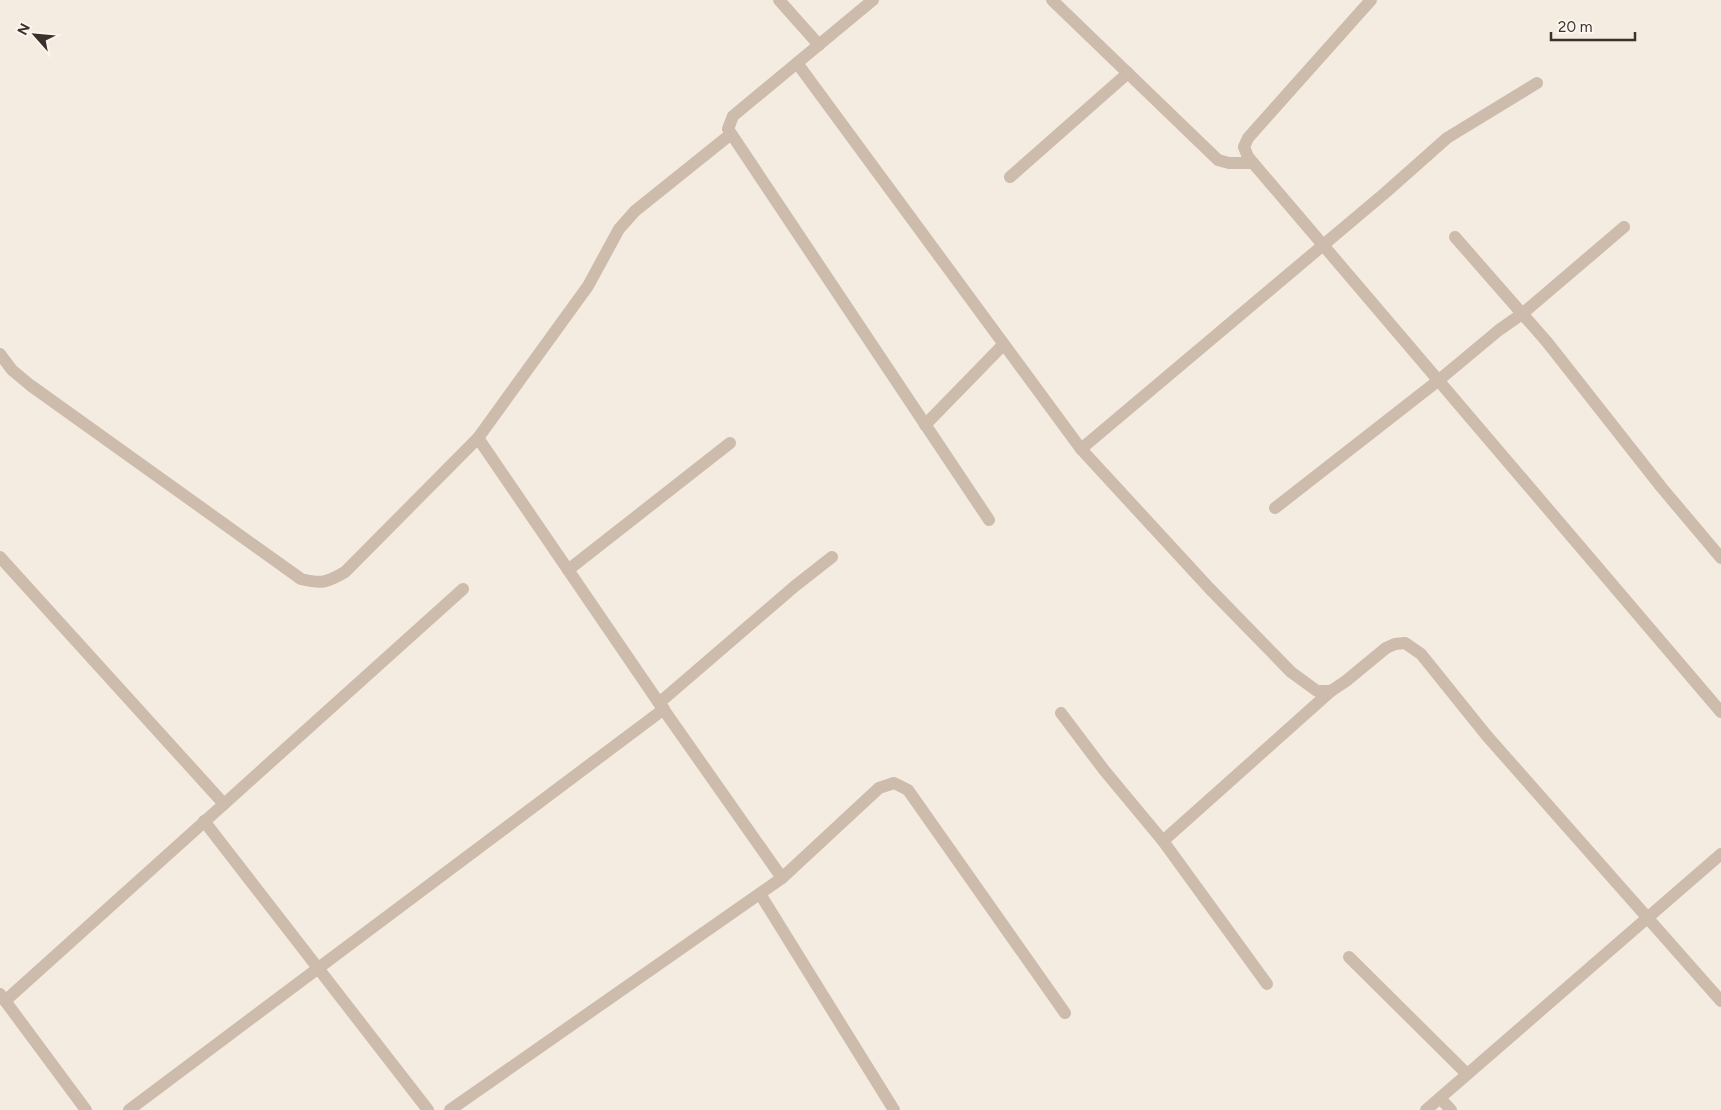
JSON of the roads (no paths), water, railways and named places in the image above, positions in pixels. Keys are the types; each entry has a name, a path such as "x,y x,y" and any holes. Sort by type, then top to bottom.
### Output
{"street":[{"path":"779,0 819,45"},
{"path":"873,0 733,116 728,129 989,520"},
{"path":"1052,0 1218,160 1229,163 1253,163"},
{"path":"1371,0 1248,138 1244,147 1248,157 1721,712"},
{"path":"797,63 1081,449 1210,589 1291,672 1317,691 1331,691"},
{"path":"1010,177 1128,73"},
{"path":"1081,449 1385,194 1447,138 1538,83"},
{"path":"0,354 12,370 30,385 301,579 317,583 331,580 345,572 478,438 584,293 619,228 635,211 731,134"},
{"path":"1275,508 1439,380 1499,330 1522,314 1624,227"},
{"path":"1455,236 1547,342 1662,488 1721,558"},
{"path":"925,425 1004,344"},
{"path":"478,438 782,878"},
{"path":"568,570 730,443"},
{"path":"0,557 224,804"},
{"path":"129,1110 662,706 795,586 832,557"},
{"path":"86,1110 2,997 224,804 463,588"},
{"path":"1163,841 1331,691 1386,648 1395,644 1405,643 1421,654 1487,736 1721,1001"},
{"path":"1061,713 1104,770 1163,841 1268,984"},
{"path":"450,1110 782,878 879,788 894,783 908,790 1065,1013"},
{"path":"204,821 428,1110"},
{"path":"1426,1110 1721,854"},
{"path":"760,894 894,1110"},
{"path":"1349,957 1467,1074"},
{"path":"1440,1098 1451,1110"}]}
